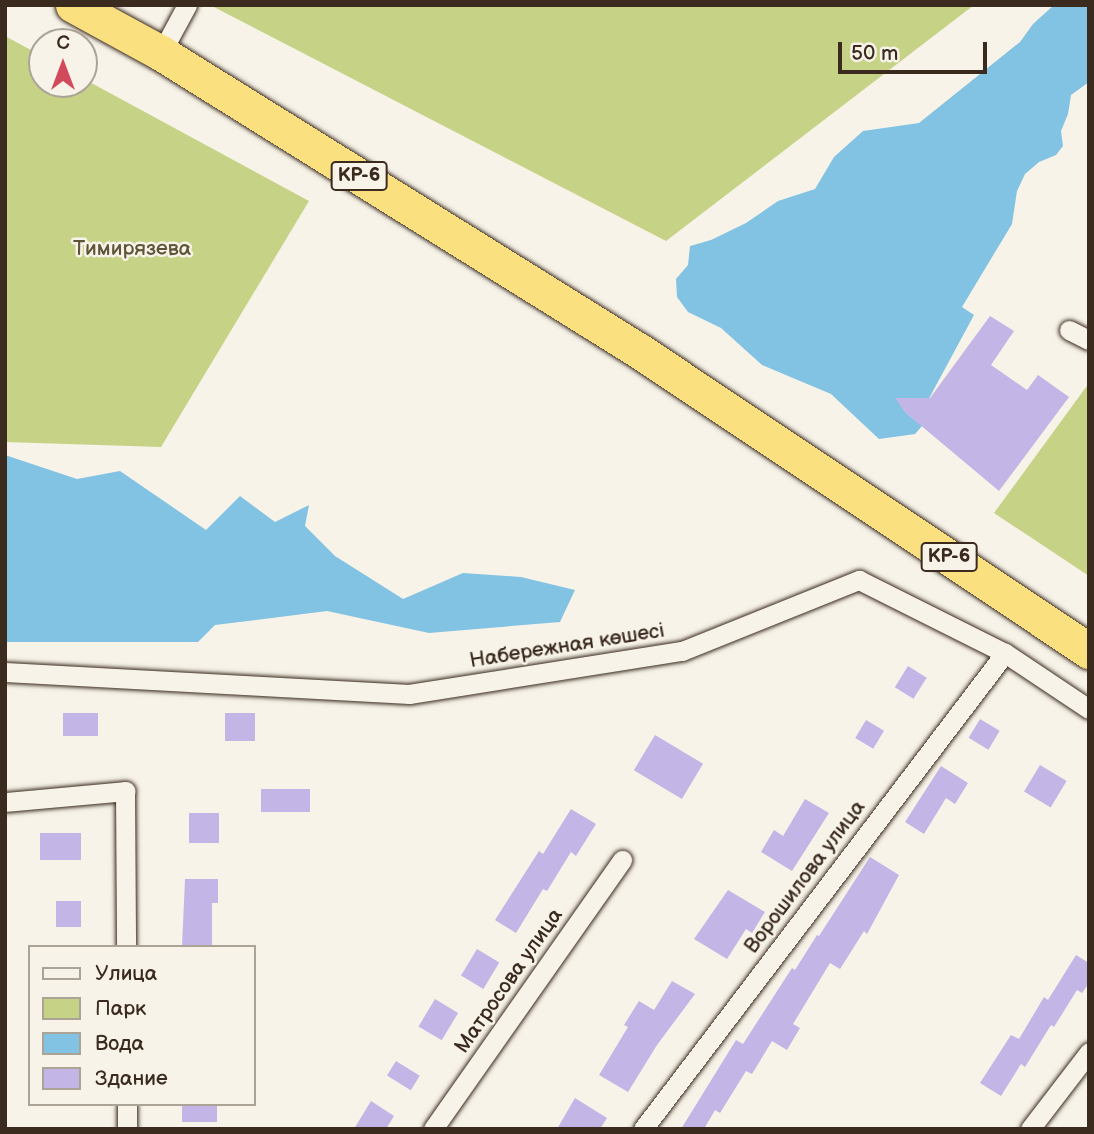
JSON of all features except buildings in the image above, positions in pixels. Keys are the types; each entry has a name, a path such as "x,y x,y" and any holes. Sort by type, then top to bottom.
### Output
{"highway":[{"name":"KP-6","path":"73,5 161,52 641,352 1089,651"}],"street":[{"path":"161,52 187,5"},
{"path":"1069,330 1089,340"},
{"name":"Набережная көшесі","path":"5,672 409,694 682,651 859,580 1005,653 1089,709"},
{"name":"Ворошилова улица","path":"643,1129 1005,653"},
{"path":"5,802 125,791 126,945"},
{"name":"Матросова улица","path":"433,1129 622,860"},
{"path":"1030,1129 1089,1052"},
{"path":"127,1106 127,1129"}],"green space":[{"path":"210,5 974,5 666,241"},
{"name":"Тимирязева","path":"5,36 28,48 28,98 98,98 98,87 309,201 161,447 5,442"},
{"path":"1089,383 1089,576 994,513"}],"water":[{"path":"1054,5 1089,5 1089,82 1071,95 1068,114 1061,131 1063,146 1056,155 1039,162 1025,174 1017,191 1012,224 962,307 974,315 926,404 896,398 906,413 922,426 915,434 879,439 831,394 762,365 721,328 688,312 677,297 676,279 688,265 690,246 711,240 746,223 778,201 815,189 834,157 863,131 919,123 1020,42 1033,24"},
{"path":"5,455 77,479 120,471 206,530 240,496 275,522 309,505 305,526 335,556 403,599 463,573 521,577 575,590 560,622 429,633 327,611 215,625 198,642 5,642"}]}
